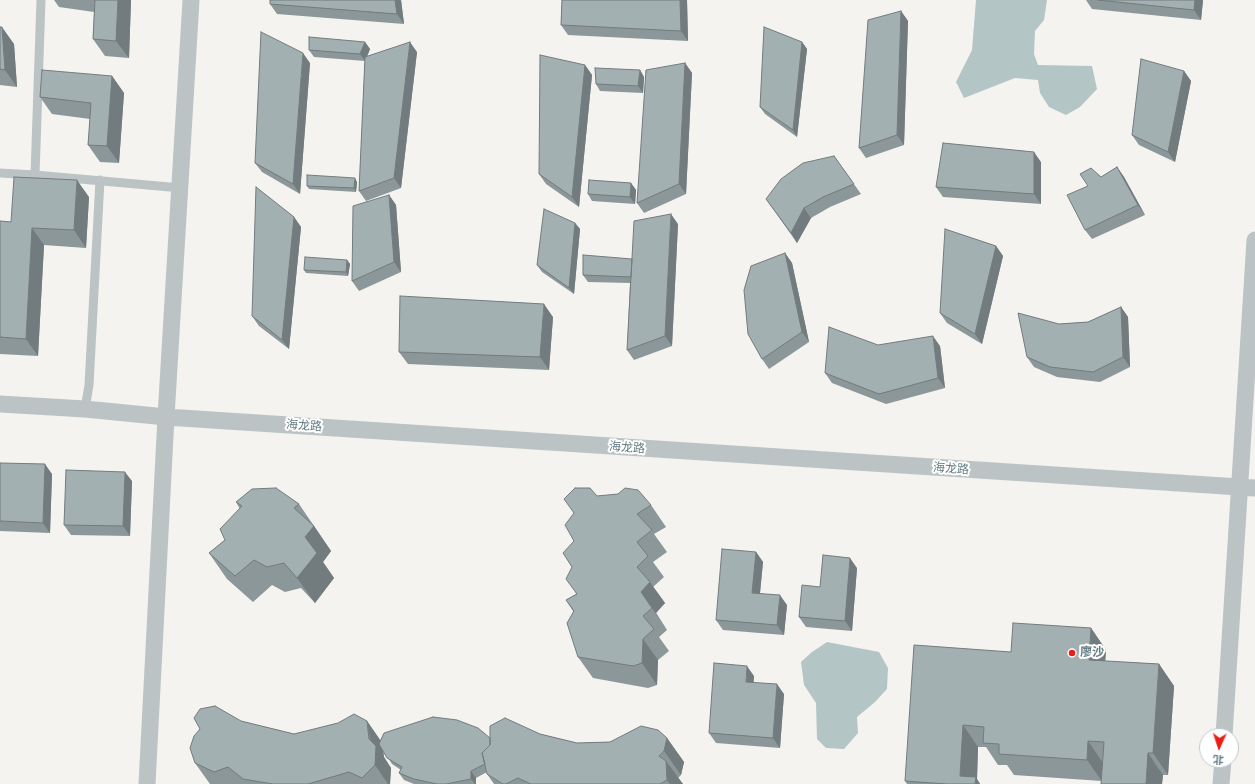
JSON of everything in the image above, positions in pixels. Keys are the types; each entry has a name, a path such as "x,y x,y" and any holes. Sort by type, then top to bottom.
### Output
{"street":[{"path":"147,784 166,417 181,188 191,0"},
{"path":"1225,728 1248,488 1255,240"},
{"name":"海龙路","path":"0,404 85,409 166,417 1248,488"},
{"path":"1221,784 1222,768"}],"lane":[{"path":"35,176 41,0"},
{"path":"0,174 100,180 181,188"},
{"path":"85,409 89,384 100,180"}],"shaded area":[{"path":"976,0 1047,0 1044,20 1035,31 1034,54 1038,65 1092,66 1097,89 1080,107 1066,115 1049,107 1040,93 1038,80 1015,78 964,98 956,82 972,50"},
{"path":"827,642 879,652 888,668 887,689 875,702 857,717 858,733 844,749 826,748 817,739 816,703 804,685 801,662 812,652"}],"building":[{"path":"95,0 118,0 116,41 93,39"},
{"path":"270,0 395,0 397,14 270,4"},
{"path":"562,0 680,0 681,31 561,25"},
{"path":"1098,0 1195,0 1194,10"},
{"path":"901,11 897,135 859,148 868,20"},
{"path":"0,27 2,27 5,70 0,69"},
{"path":"764,27 802,42 793,130 760,107"},
{"path":"261,32 303,53 293,184 255,163"},
{"path":"309,37 365,42 360,54 309,50"},
{"path":"410,42 394,178 359,191 365,57"},
{"path":"540,55 585,65 572,197 539,174"},
{"path":"1141,59 1184,71 1168,152 1132,135"},
{"path":"685,63 679,184 637,203 646,70"},
{"path":"595,68 640,70 638,86 596,84"},
{"path":"42,70 112,76 107,146 88,145 91,103 40,97"},
{"path":"943,143 1034,152 1034,194 936,187"},
{"path":"834,156 854,184 823,197 804,208 791,233 766,199 781,179 803,163"},
{"path":"1117,167 1138,205 1085,230 1067,195 1088,186 1080,174 1091,168 1101,177"},
{"path":"307,175 355,178 354,188 307,186"},
{"path":"14,177 77,180 74,230 32,228 26,339 0,337 0,221 11,222"},
{"path":"589,180 631,183 630,197 588,194"},
{"path":"256,187 294,217 282,340 252,316"},
{"path":"389,195 394,262 352,281 353,206"},
{"path":"544,209 575,223 569,288 537,265"},
{"path":"671,214 665,336 627,350 634,221"},
{"path":"945,229 996,246 975,334 940,313"},
{"path":"785,253 802,332 762,359 748,334 744,290 751,266"},
{"path":"583,255 632,259 631,277 583,275"},
{"path":"305,257 347,260 346,272 304,270"},
{"path":"400,296 544,304 540,357 399,352"},
{"path":"1121,307 1123,357 1093,372 1050,367 1027,357 1018,313 1059,324 1088,322"},
{"path":"829,327 878,345 933,336 938,378 879,394 825,373"},
{"path":"0,463 45,464 43,523 0,521"},
{"path":"66,470 125,472 123,526 64,525"},
{"path":"276,488 299,504 294,508 314,526 305,537 317,553 297,578 284,563 267,567 254,560 235,576 209,553 225,540 220,529 242,506 236,502 252,489"},
{"path":"575,488 590,488 597,496 618,494 625,488 638,490 651,505 637,514 652,530 637,542 648,556 637,567 650,582 641,592 652,608 643,616 654,629 643,639 642,663 633,666 578,657 567,623 574,611 566,600 577,594 566,579 572,567 563,553 574,541 565,525 574,513 564,499"},
{"path":"722,549 756,552 752,593 780,595 777,625 716,620"},
{"path":"823,555 850,558 845,621 799,617 802,585 820,587"},
{"path":"1013,623 1091,628 1089,660 1159,664 1153,753 1148,753 1146,784 1101,784 1104,742 1088,741 1087,760 999,754 999,744 983,743 984,727 963,725 960,776 976,777 975,784 905,781 914,645 1011,652"},
{"path":"714,663 747,666 746,682 777,684 773,738 709,733"},
{"path":"215,706 241,721 294,734 338,723 354,714 367,721 369,739 376,746 375,765 362,778 349,772 308,784 273,784 243,779 228,767 214,772 195,763 190,748 194,736 200,729 194,718 200,709"},
{"path":"433,717 457,720 478,728 490,738 490,745 482,753 485,764 471,771 471,779 446,784 437,784 414,779 399,773 402,767 387,758 379,744 384,733"},
{"path":"505,718 540,734 577,743 610,742 641,726 658,730 667,738 664,751 659,756 666,761 667,780 660,784 531,784 518,778 503,784 487,774 482,753 490,745 490,726"}],"place":[{"name":"廖沙","path":"1072,653"}]}
